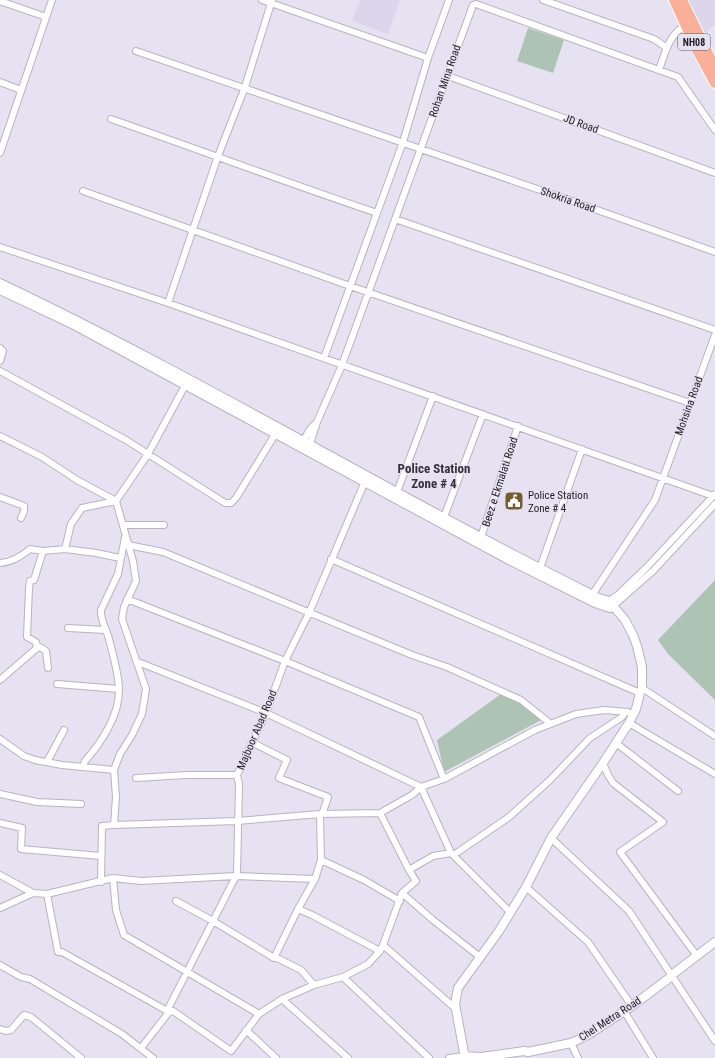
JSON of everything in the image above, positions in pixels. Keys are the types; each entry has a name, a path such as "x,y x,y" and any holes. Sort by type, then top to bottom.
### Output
{"highway":[{"name":"NH08","path":"674,0 715,83"},
{"name":"NH08","path":"682,0 715,68"}],"street":[{"path":"0,153 52,0"},
{"path":"262,0 428,58"},
{"path":"324,358 403,142 428,58 449,0"},
{"path":"543,0 654,39 667,48"},
{"path":"0,1 46,18"},
{"path":"168,303 218,156 245,87 271,2"},
{"name":"Rohan Mina Road","path":"305,446 342,365 422,149 471,8 476,4 678,77 715,130"},
{"path":"659,70 667,48 675,34 686,25"},
{"name":"Shokria Road","path":"136,50 715,252"},
{"name":"JD Road","path":"448,76 715,172"},
{"path":"0,82 21,90"},
{"path":"112,119 295,185 378,213"},
{"path":"83,191 350,286 690,403"},
{"path":"395,219 715,330"},
{"path":"0,247 168,303 714,495 688,527 650,568 619,594 611,604 610,608 594,603 509,560 366,479 187,382 74,325 0,290"},
{"path":"0,283 76,319 276,434 305,446"},
{"name":"Mohsina Road","path":"592,595 655,500 715,335"},
{"path":"0,348 4,353 0,361"},
{"path":"0,371 90,420 148,454 223,502 228,503 236,498 276,434"},
{"path":"65,549 71,524 82,508 116,501 148,454 187,382"},
{"path":"397,492 433,396"},
{"path":"444,517 483,414"},
{"name":"Beez e Ekmalati Road","path":"481,537 518,426"},
{"path":"0,436 42,456 77,480 116,501 133,561 136,581 127,599 122,618 138,662 146,690 142,714 132,735 120,754 114,770 116,797 114,825"},
{"path":"540,568 582,449"},
{"path":"366,479 397,492 611,604 624,620 638,646 642,667 641,691 630,712 629,723 604,763 551,838 526,887 499,931 458,988 455,1004 464,1057 449,1058"},
{"name":"Majboor Abad Road","path":"141,1048 169,1012 169,1007 236,874 239,784 237,775 253,743 266,713 285,661 309,613 366,479"},
{"path":"0,497 24,506 24,511 21,518"},
{"path":"688,527 715,504"},
{"path":"123,525 164,525"},
{"path":"83,767 85,761 114,715 118,703 119,688 117,673 101,616 102,610 118,574 125,535"},
{"path":"128,545 163,552 412,655 448,667 522,700 550,724"},
{"path":"0,564 19,558 30,549 43,551 65,549 96,552 120,558"},
{"path":"37,648 36,642 27,637 29,596 30,581 34,580 43,551"},
{"path":"331,559 641,691 715,736"},
{"path":"127,599 285,661 419,717 444,779"},
{"path":"68,628 106,630"},
{"path":"0,680 40,647 46,651 48,668"},
{"path":"138,662 266,713 421,787 451,853 510,912"},
{"path":"57,684 119,688"},
{"path":"100,882 102,826 237,820 320,814 380,813 412,795 421,787 444,779 535,730 576,714 604,710 630,712"},
{"path":"409,870 434,856 451,853 453,855 508,817 550,780 590,738 630,712"},
{"path":"629,723 715,774"},
{"path":"47,762 64,730"},
{"path":"0,739 24,756 47,762 114,770"},
{"path":"253,743 287,760 279,778 328,797 323,812 320,814 321,860 315,879 298,909 274,958"},
{"path":"616,743 678,791"},
{"path":"604,763 608,775 613,783 663,822 620,852 697,956"},
{"path":"136,778 186,775 237,775"},
{"path":"0,794 37,802 81,804"},
{"path":"47,894 58,952 62,952 169,1012 173,1011 231,1051 260,1014 282,999 314,985 343,977 368,964 380,951 402,893 416,881 380,813"},
{"path":"0,823 22,828 21,849 101,856"},
{"path":"551,838 629,911 715,1041"},
{"path":"321,860 364,880 400,901"},
{"path":"0,876 33,893 47,894 113,878 141,881 235,876 315,879"},
{"path":"113,878 116,910 124,935 260,1014"},
{"path":"526,887 588,942 632,1006"},
{"path":"0,908 33,893"},
{"path":"402,893 433,920 480,957"},
{"path":"176,901 213,921 274,958 277,958 301,970 314,985"},
{"path":"298,909 380,951"},
{"name":"Chel Metra Road","path":"464,1057 512,1056 524,1051 528,1052 571,1043 588,1035 632,1006 715,944"},
{"path":"383,945 456,1009"},
{"path":"0,966 21,977 37,983 122,1034 153,1058"},
{"path":"343,977 429,1058"},
{"path":"282,999 348,1058"},
{"path":"624,1011 653,1058"},
{"path":"0,1029 6,1031 11,1030 24,1015 31,1017 82,1058"},
{"path":"246,1030 276,1058"},
{"path":"571,1043 578,1058"}],"shaded area":[{"path":"360,0 400,0 388,34 352,21"},
{"path":"687,0 715,0 715,24 704,33"}],"green space":[{"path":"528,28 564,40 553,73 517,61"},
{"path":"715,580 715,700 668,654 658,640"},
{"path":"501,694 520,702 543,719 444,772 437,740"}],"place":[{"name":"Police Station Zone # 4","path":"514,501"}],"district":[{"name":"Police Station Zone # 4","path":"434,476"}]}
